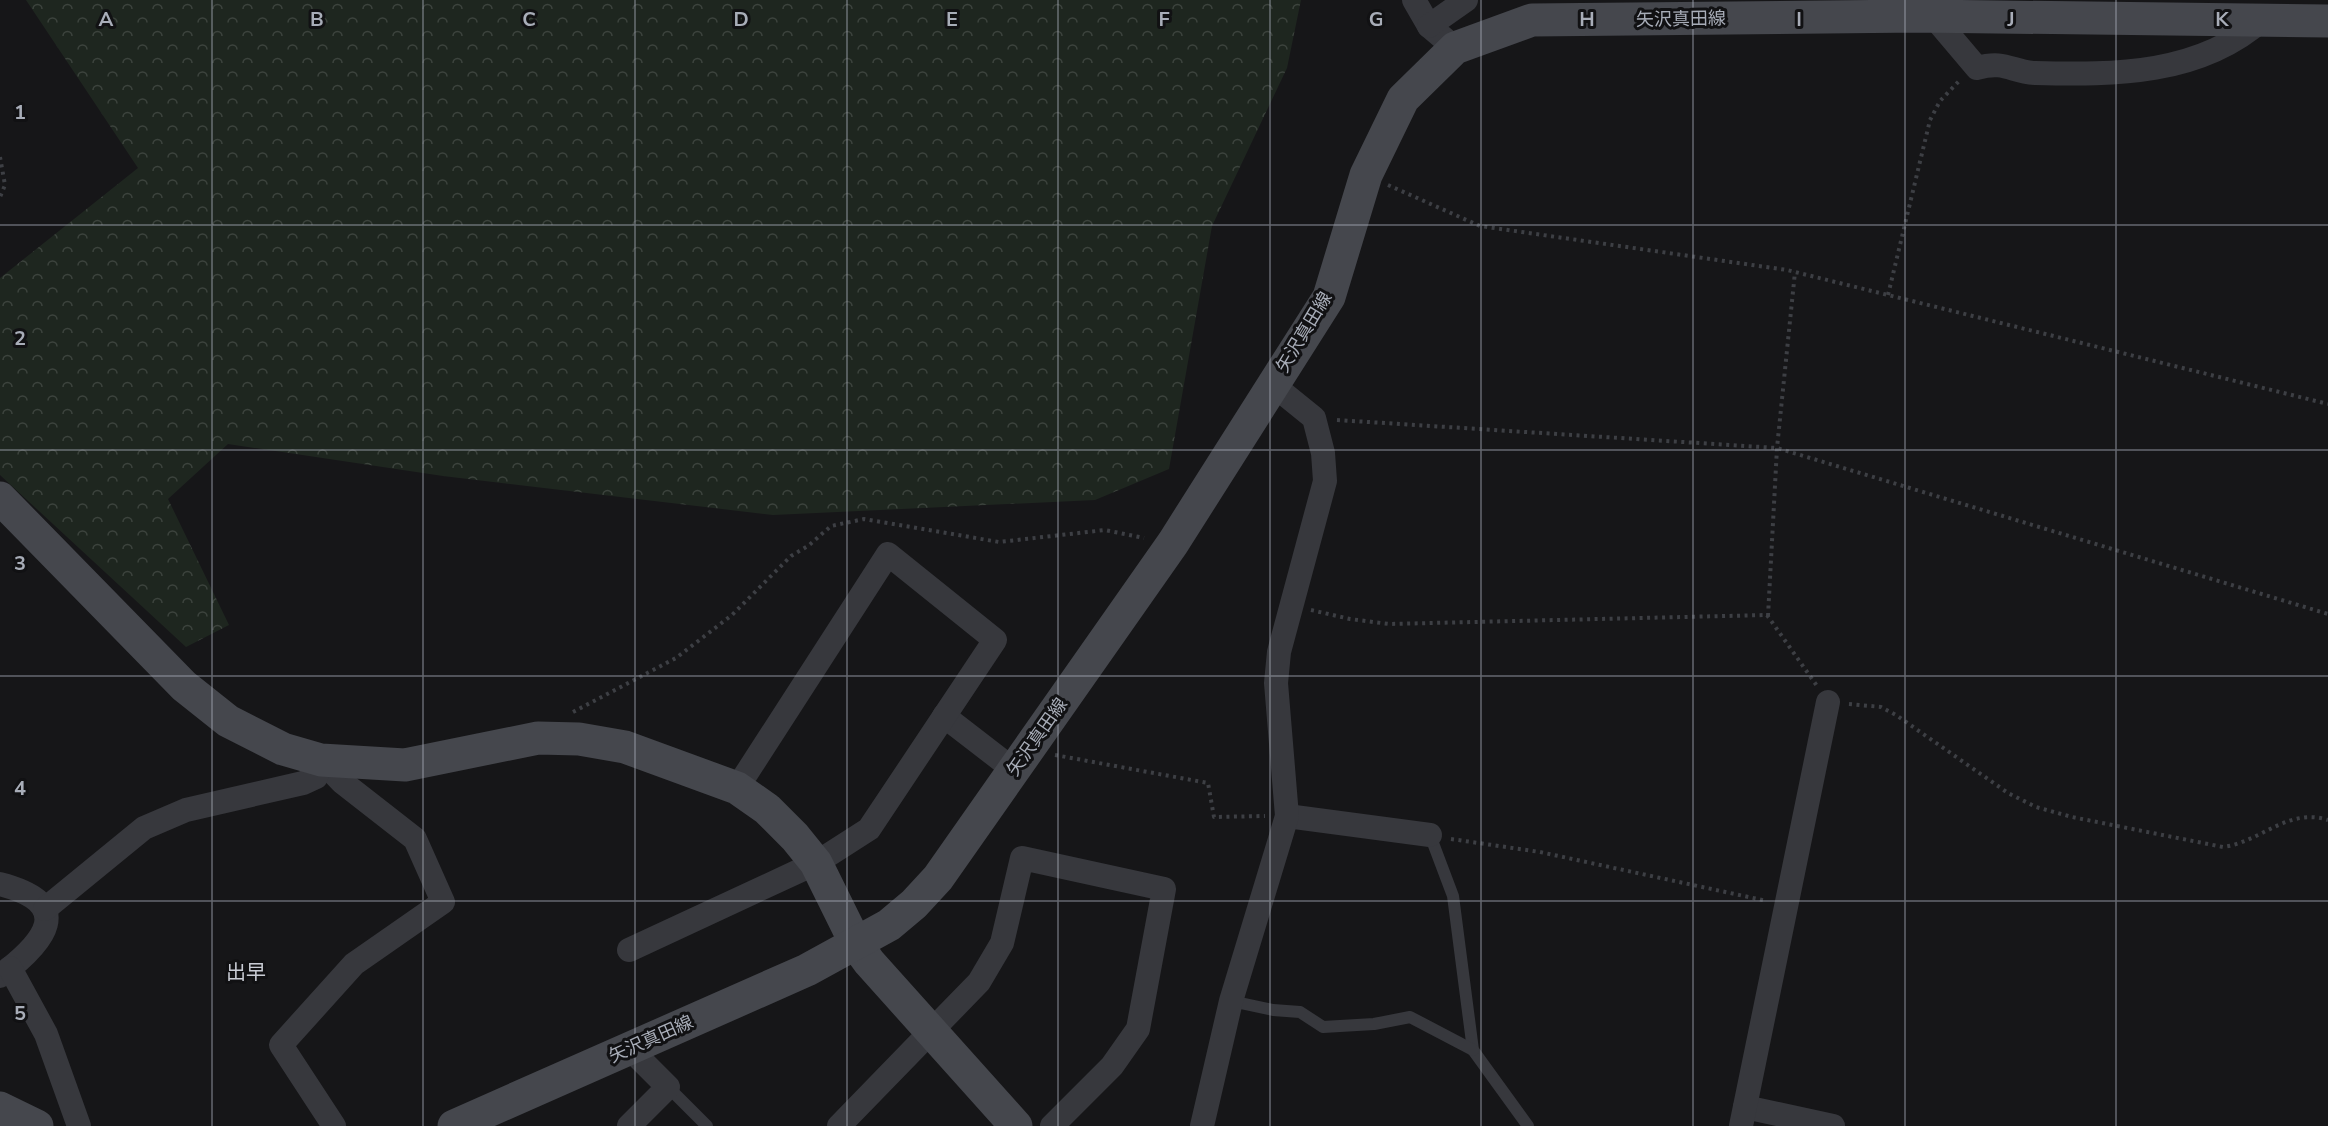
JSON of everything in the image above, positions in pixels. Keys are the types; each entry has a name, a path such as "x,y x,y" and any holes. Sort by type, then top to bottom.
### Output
{"main road":[{"name":"矢沢真田線","path":"454,1126 807,970 889,925 914,904 938,878 1173,543 1329,297 1366,174 1403,99 1455,48 1532,20 1923,10 2328,21"},
{"path":"0,498 184,686 228,721 257,738 321,760 405,765 538,738 579,739 625,747 737,788 766,809 795,837 816,863 856,944 1016,1126"},
{"path":"0,1108 37,1126"}],"street":[{"path":"1414,0 1429,26 1455,48"},
{"path":"1429,26 1466,0"},
{"path":"1923,10 1977,68 1988,65 2010,65 2026,72 2094,75 2142,72 2173,64 2241,39 2263,19"},
{"path":"1202,1126 1231,1001 1287,816 1276,683 1279,652 1325,481 1323,453 1314,418 1272,384"},
{"path":"629,950 816,863 869,829 995,640 888,554 737,788"},
{"path":"1828,702 1743,1117 1833,1126"},
{"path":"944,716 1020,760"},
{"path":"45,909 144,828 186,810 303,783 316,777 321,760 342,782 415,839 443,902 354,964 281,1045 334,1126"},
{"path":"1287,816 1430,836"},
{"path":"839,1126 979,982 1002,943 1022,858 1164,889 1138,1029 1112,1066 1052,1126"},
{"path":"0,884 26,893 45,909 47,923 42,938 5,972 46,1034 80,1126"},
{"path":"629,1126 668,1087 630,1049"}],"lane":[{"path":"1430,836 1453,896 1473,1050"},
{"path":"1231,1001 1273,1010 1300,1012 1323,1026 1374,1024 1410,1017 1473,1050 1528,1126"},
{"path":"668,1087 707,1126"}],"path":[{"path":"1888,295 1930,120 1940,101 1964,76 1977,68"},
{"path":"0,157 5,184 0,197"},
{"path":"1366,174 1480,226 1795,272 2328,404"},
{"path":"1768,617 1778,448 1795,272"},
{"path":"1314,418 1778,448 2328,614"},
{"path":"1020,760 1208,783 1214,817 1287,816"},
{"path":"1430,836 1540,852 1786,905"}],"green space":[{"path":"26,0 1301,0 1287,68 1212,226 1169,469 1095,500 773,515 443,476 228,444 168,499 229,625 186,647 0,475 0,278 138,168"}],"district":[{"name":"出早","path":"246,972"}]}
